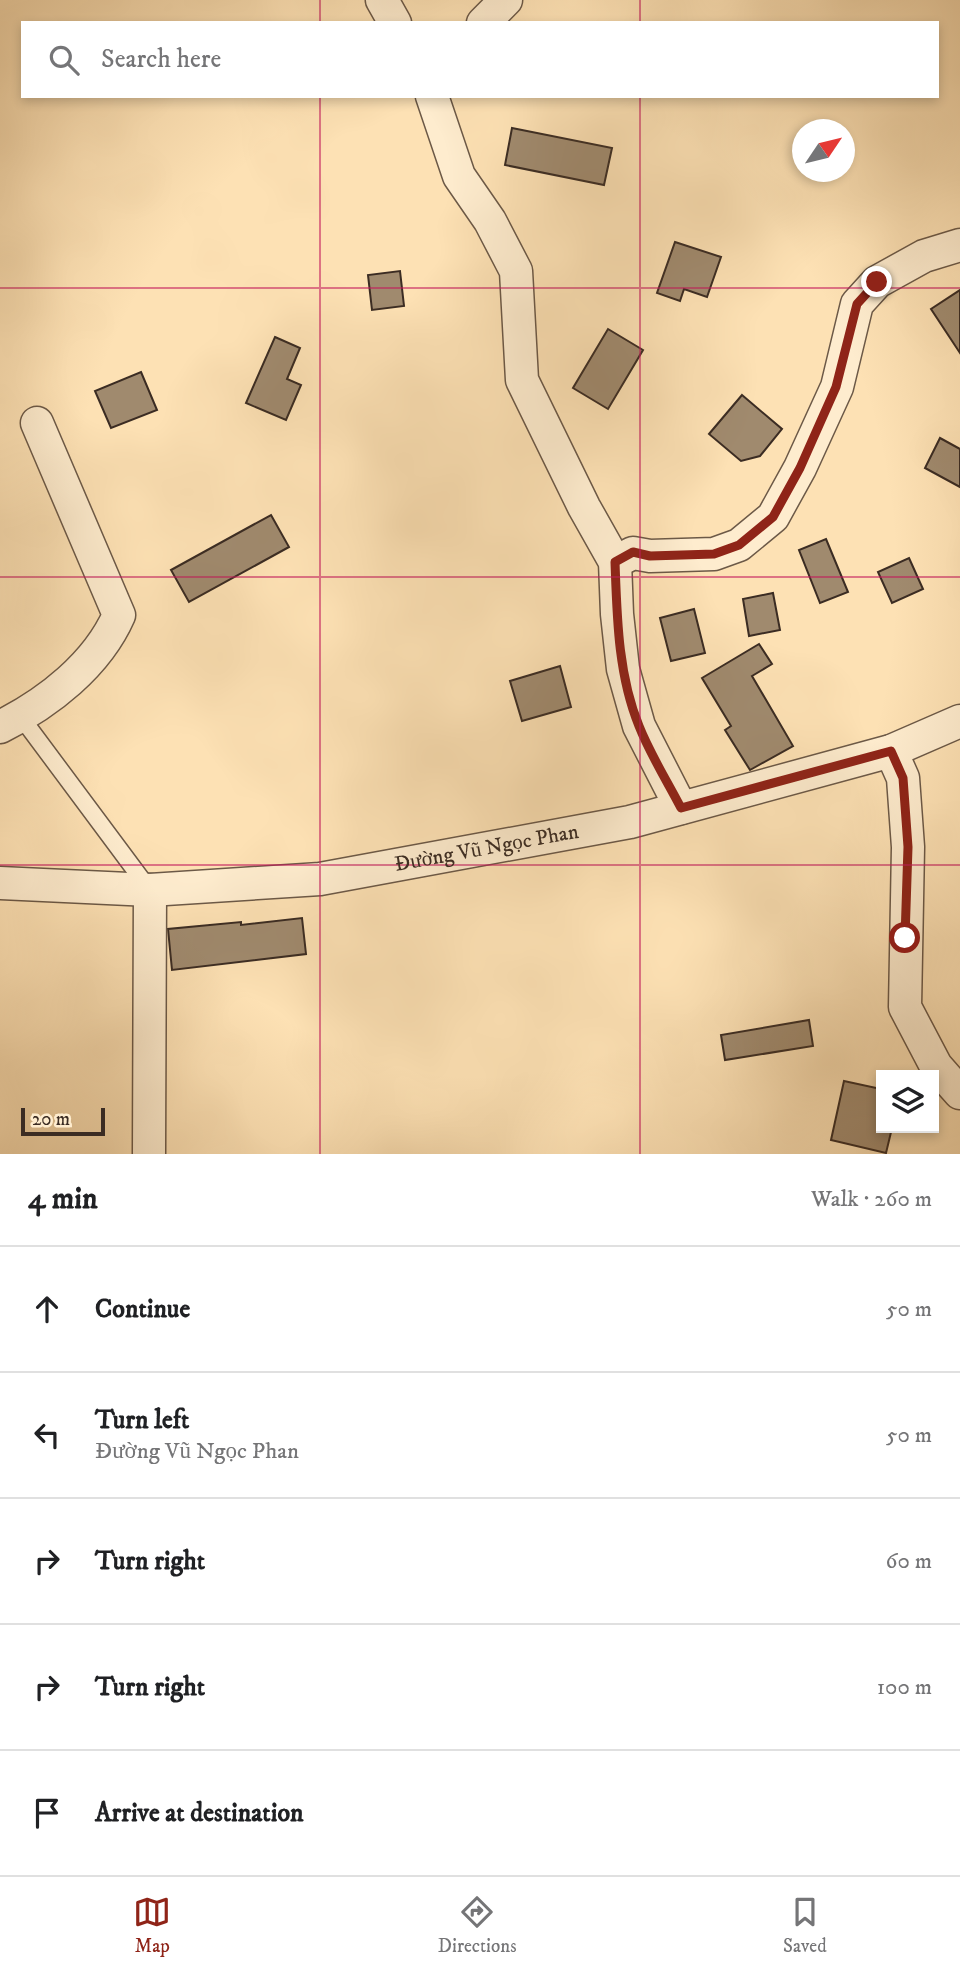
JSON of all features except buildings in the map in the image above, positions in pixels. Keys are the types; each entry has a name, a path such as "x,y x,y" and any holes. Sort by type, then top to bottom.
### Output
{"street":[{"path":"382,0 394,21"},
{"path":"485,21 506,0"},
{"path":"433,98 459,176 489,221 516,271 523,380 584,507 615,562 623,669 639,726 681,808"},
{"path":"615,562 633,552 650,556 714,554 739,545 773,517 800,468 836,387 857,304 877,282 924,256 960,245"},
{"path":"11,722 70,681 109,638 119,615 37,423"},
{"name":"Đường Vũ Ngọc Phan","path":"0,883 150,890 320,879 630,822 891,751 960,721"},
{"path":"891,751 903,778 908,847 905,1007 936,1066 960,1093"},
{"path":"149,1154 150,890"}],"lane":[{"path":"11,722 150,890"}],"route":[{"path":"877,282 857,304 836,387 800,468 773,517 739,545 714,554 650,556 633,552 615,562 617,614 623,669 639,726 681,808 891,751 903,778 908,847 905,938"}]}
